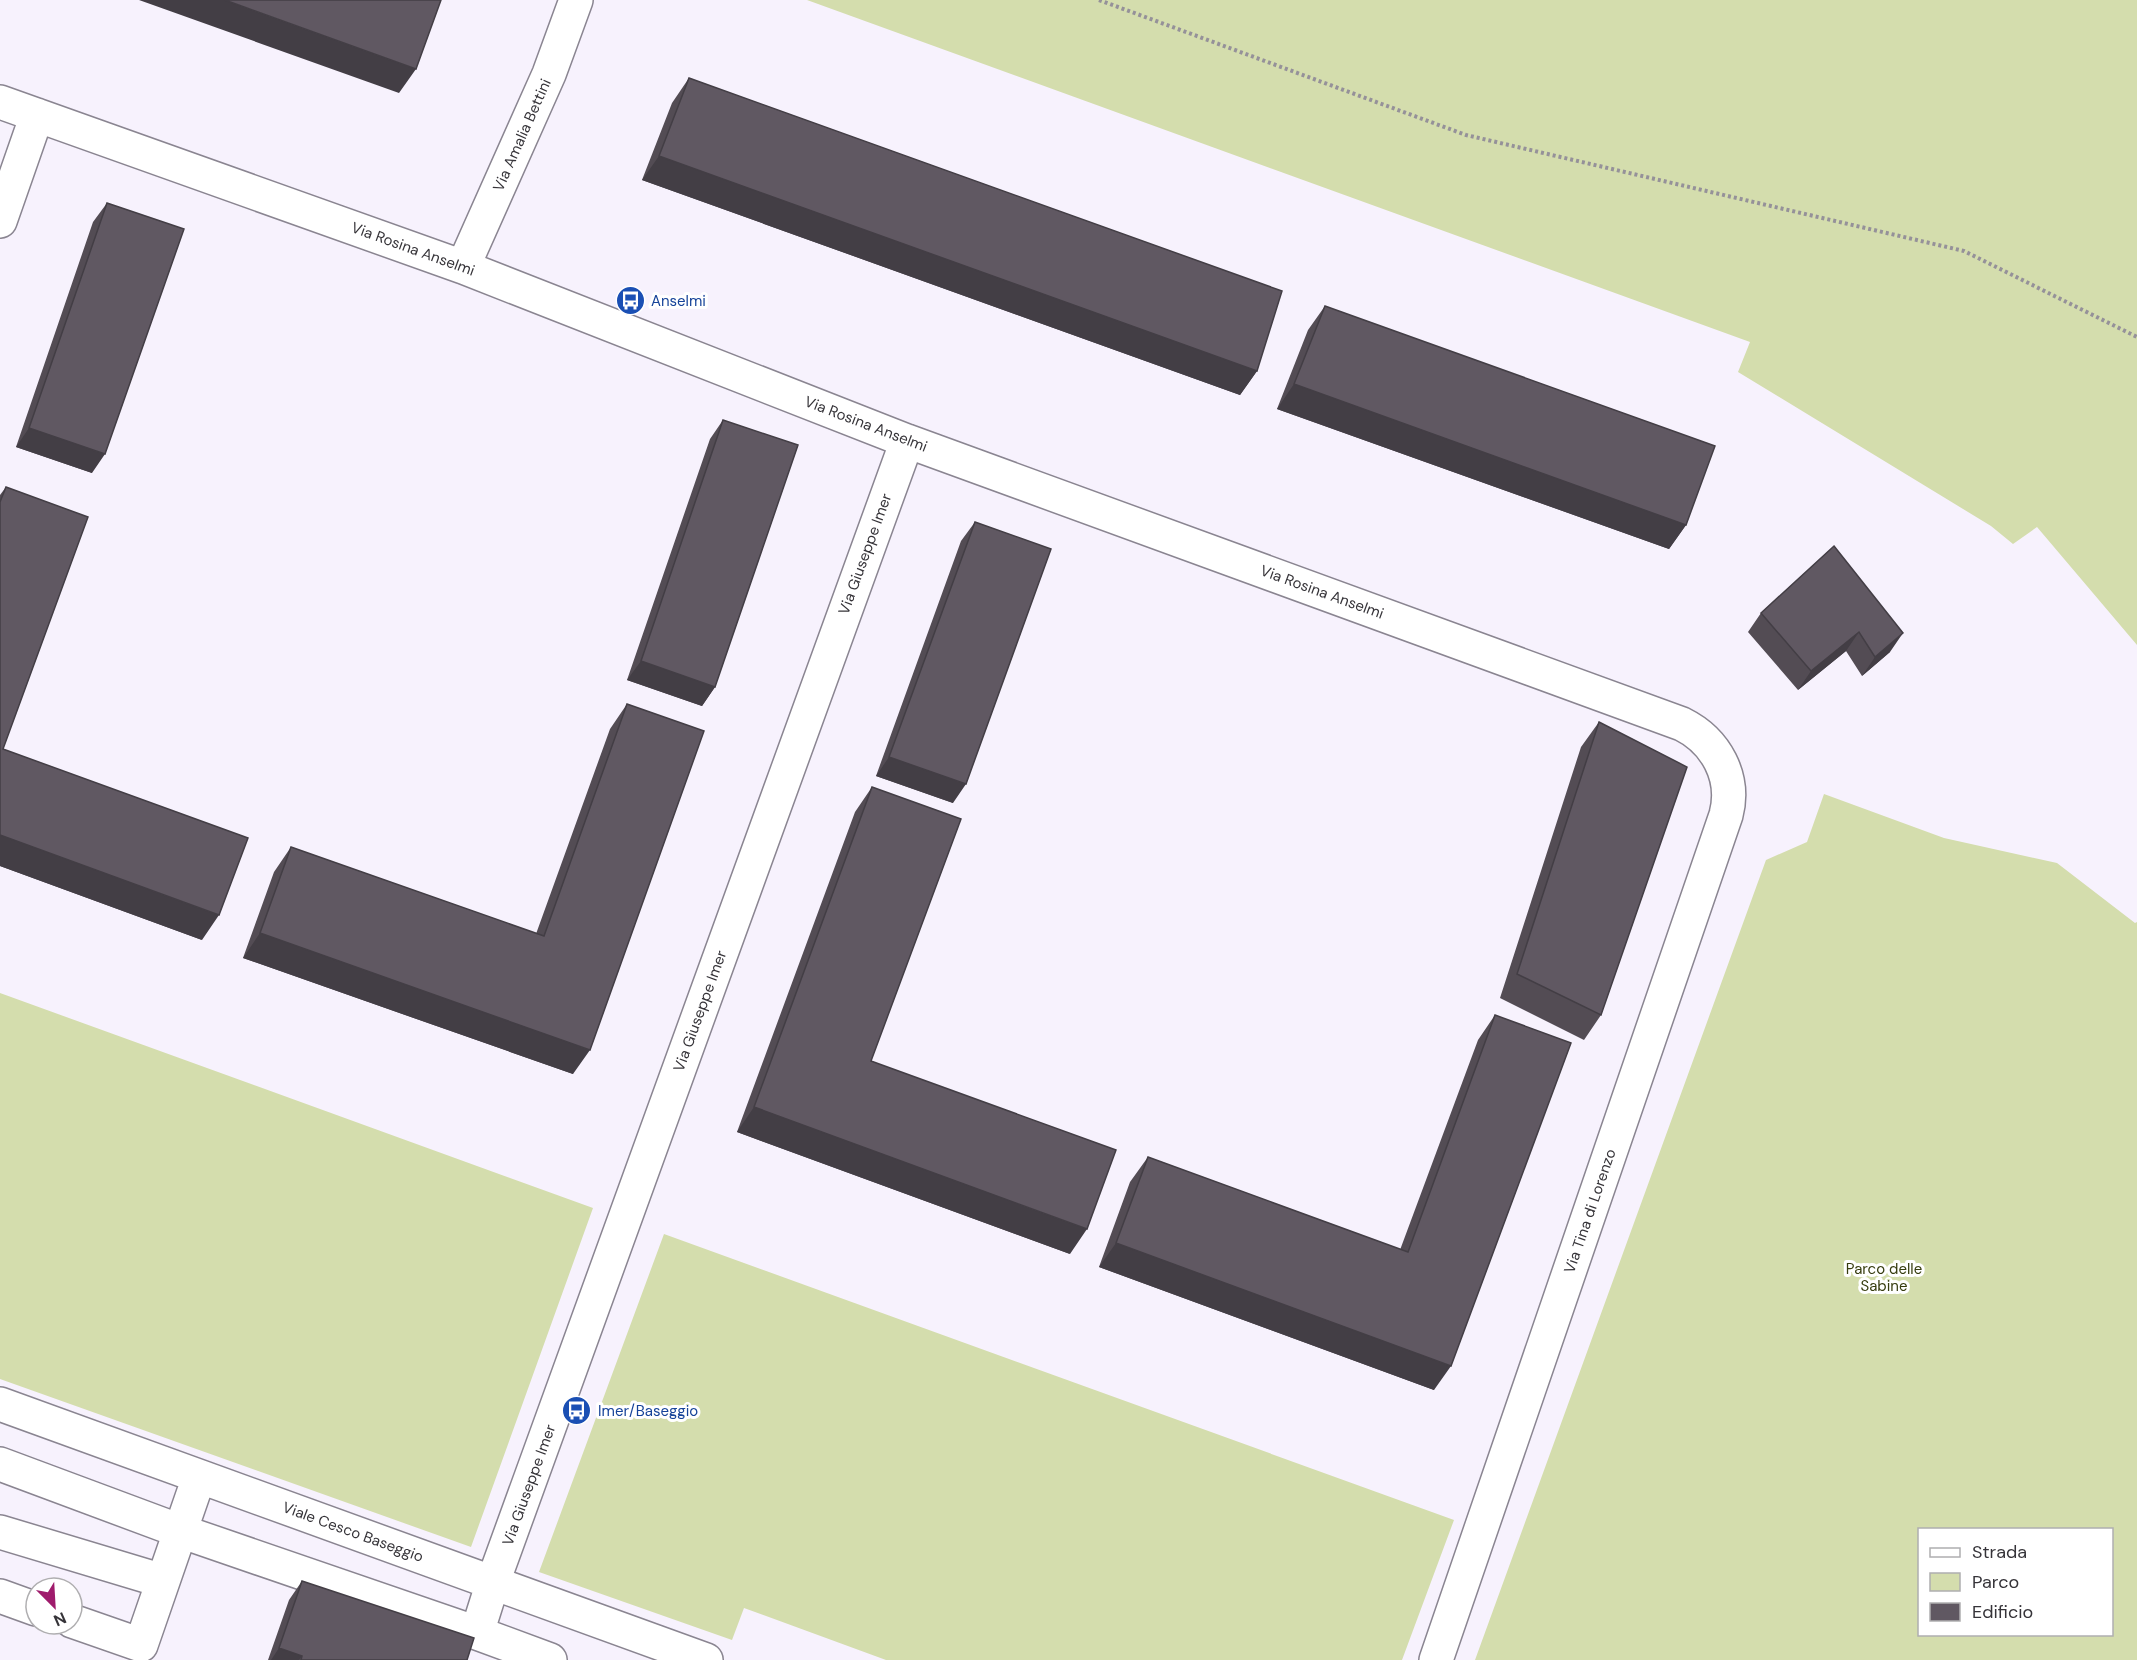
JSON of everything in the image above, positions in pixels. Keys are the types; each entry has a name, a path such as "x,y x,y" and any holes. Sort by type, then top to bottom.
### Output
{"street":[{"name":"Via Amalia Bettini","path":"463,267 549,74 576,0"},
{"name":"Via Rosina Anselmi","path":"0,102 463,267 907,441 1682,724 1702,736 1720,761"},
{"path":"0,221 37,115"},
{"name":"Via Giuseppe Imer","path":"477,1633 907,441"},
{"name":"Via Tina di Lorenzo","path":"1436,1660 1726,815 1730,801 1730,787 1720,761"},
{"name":"Viale Cesco Baseggio","path":"0,1404 706,1660"},
{"path":"0,1464 180,1531 550,1660"},
{"path":"84,1625 141,1645 199,1477"},
{"path":"0,1532 163,1581"},
{"path":"0,1596 24,1605"}],"path":[{"path":"1099,0 1466,135 1964,251 2137,338"}],"green space":[{"path":"807,0 2137,0 2137,645 2037,527 2013,544 1991,526 1738,372 1750,342"},
{"name":"Parco delle Sabine","path":"1824,794 1944,838 2057,863 2135,923 2137,922 2137,1660 1475,1660 1766,860 1807,842"},
{"path":"0,993 593,1208 471,1547 0,1379"},
{"path":"664,1234 1454,1520 1402,1660 886,1660 744,1608 732,1640 539,1572"}],"building":[{"path":"225,0 441,0 416,69"},
{"path":"689,78 1282,291 1257,371 659,156"},
{"path":"107,203 184,229 105,454 29,428"},
{"path":"1325,306 1715,446 1686,525 1294,384"},
{"path":"723,420 798,445 715,687 641,661"},
{"path":"6,487 88,517 3,749 248,838 219,915 0,835 0,502"},
{"path":"975,522 1051,549 966,784 889,757"},
{"path":"1834,546 1903,633 1875,657 1859,632 1811,671 1761,613"},
{"path":"627,704 704,731 590,1050 260,933 291,847 544,936"},
{"path":"1599,722 1687,767 1601,1015 1517,974"},
{"path":"872,787 961,819 871,1061 1116,1150 1087,1229 754,1107"},
{"path":"1495,1015 1571,1043 1451,1366 1116,1243 1148,1157 1408,1252"},
{"path":"302,1581 474,1638 467,1660 301,1660 302,1656 279,1648"}],"place":[{"name":"Anselmi","path":"630,301"},
{"name":"Imer/Baseggio","path":"577,1411"}]}
